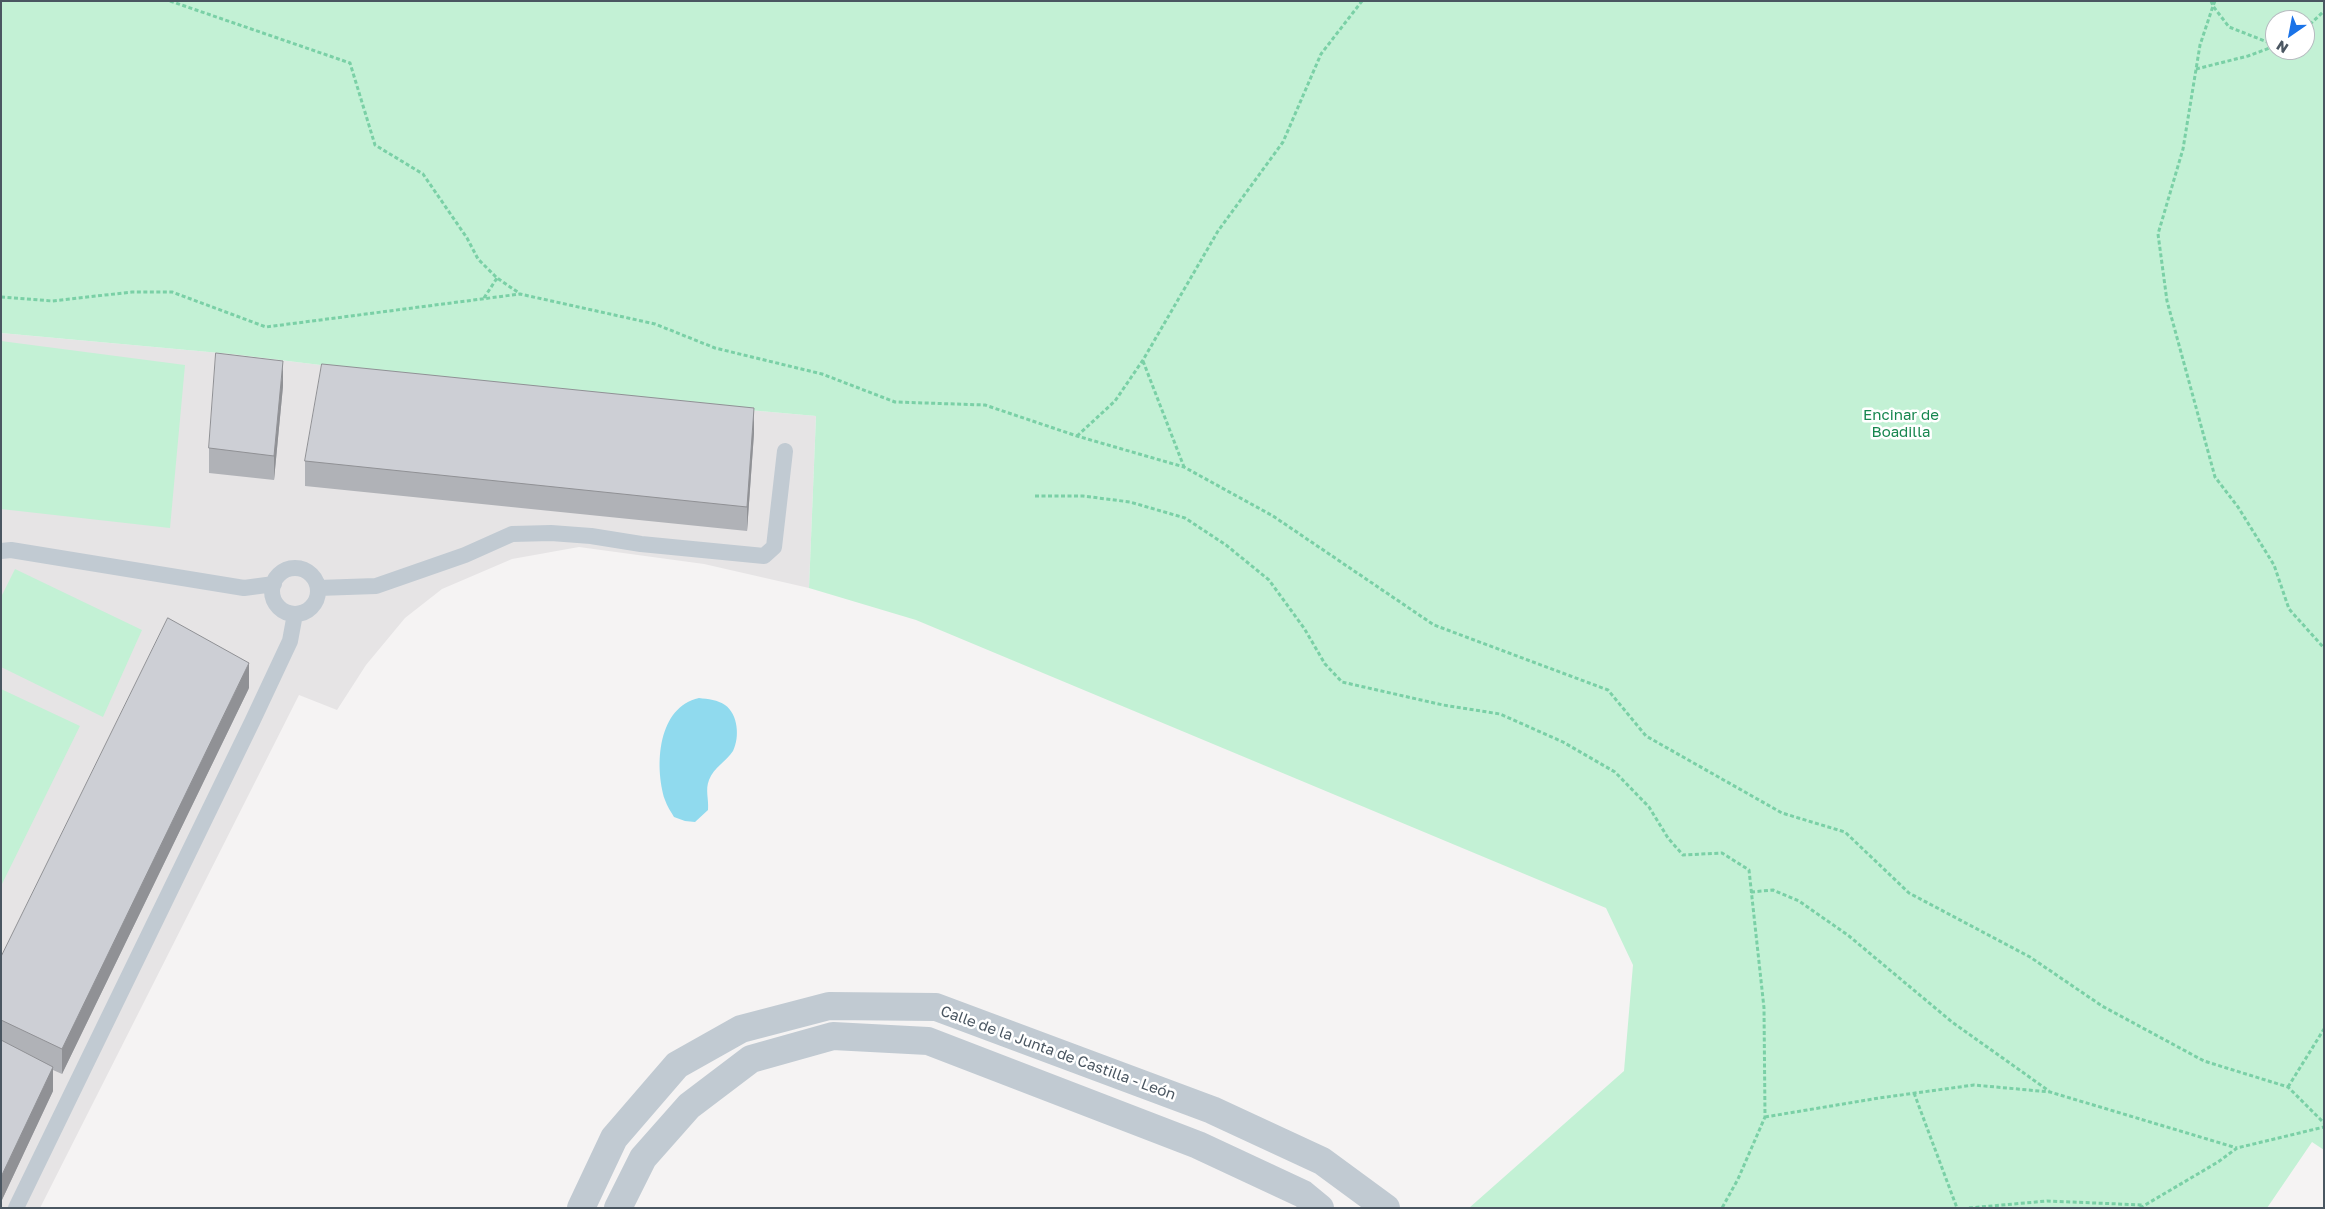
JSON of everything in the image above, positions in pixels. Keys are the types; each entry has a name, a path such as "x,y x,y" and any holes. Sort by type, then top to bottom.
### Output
{"street":[{"name":"Calle de la Junta de Castilla - León","path":"581,1208 614,1138 677,1065 741,1029 828,1006 936,1007 1212,1110 1322,1161 1386,1208"},
{"path":"618,1208 643,1158 689,1106 751,1059 833,1036 928,1041 1198,1145 1302,1194 1320,1208"}],"lane":[{"path":"318,588 376,586 465,555 512,534 552,533 591,536 641,544 764,556 774,547 785,451"},
{"path":"1,551 12,550 244,588 274,584"},
{"path":"297,568 307,571 314,578 318,588 317,600 310,608 295,614 281,609 275,602 273,593 274,584 278,576 287,569 297,568"},
{"path":"16,1208 252,722 290,641 295,614"}],"path":[{"path":"170,1 350,63 375,145 423,174 467,238 478,259 497,278 520,294"},
{"path":"1078,436 1115,401 1143,360 1218,232 1283,142 1321,54 1362,1"},
{"path":"2212,1 2213,6 2228,27 2265,41"},
{"path":"2215,1 2200,45 2183,149 2158,234 2167,301 2215,477 2238,507 2274,565 2289,609 2324,648"},
{"path":"2196,69 2248,56 2265,49"},
{"path":"484,298 497,278"},
{"path":"1,297 52,301 132,292 172,292 266,327 520,294 655,324 715,348 822,374 895,402 985,405 1078,436 1184,467 1273,516 1434,624 1608,690 1646,736 1782,813 1845,832 1909,893 2030,957 2102,1006 2204,1061 2288,1087 2324,1123"},
{"path":"1143,360 1184,467"},
{"path":"1035,496 1084,496 1130,502 1185,518 1226,544 1269,580 1304,628 1325,664 1342,682 1443,705 1500,714 1563,742 1615,772 1649,807 1668,838 1684,856 1722,853 1749,870 1764,1008 1765,1117 1738,1178 1722,1208"},
{"path":"1751,892 1773,890 1799,901 1849,936 1952,1022 2050,1092"},
{"path":"2288,1087 2324,1029"},
{"path":"1765,1117 1974,1085 2050,1092 2237,1148"},
{"path":"1914,1093 1957,1208"},
{"path":"2140,1208 2218,1162 2237,1148 2324,1127"},
{"path":"1969,1208 2047,1201 2144,1206"}],"shaded area":[{"path":"1,333 231,354 524,390 816,416 809,588 704,564 579,547 512,559 442,589 405,618 366,665 337,710 299,695 40,1208 1,1208"}],"green space":[{"name":"Encinar de Boadilla","path":"1,1 2324,1 2324,1150 2312,1142 2267,1208 1469,1208 1624,1071 1633,965 1606,908 916,620 809,588 816,416 524,390 231,354 1,333"},
{"path":"1,341 185,365 170,528 1,509"},
{"path":"15,569 142,630 103,717 1,667 1,597"},
{"path":"1,689 80,726 1,886"}],"water":[{"path":"699,698 722,703 729,709 735,720 737,739 733,751 709,780 707,787 708,810 695,822 674,817 668,807 662,786 660,755 662,739 667,725 675,713 685,704"}],"building":[{"path":"216,353 283,361 274,456 209,448"},
{"path":"322,364 754,408 747,507 305,461"},
{"path":"168,618 249,663 62,1049 1,1020 1,957"},
{"path":"1,1040 53,1067 1,1177"}]}
